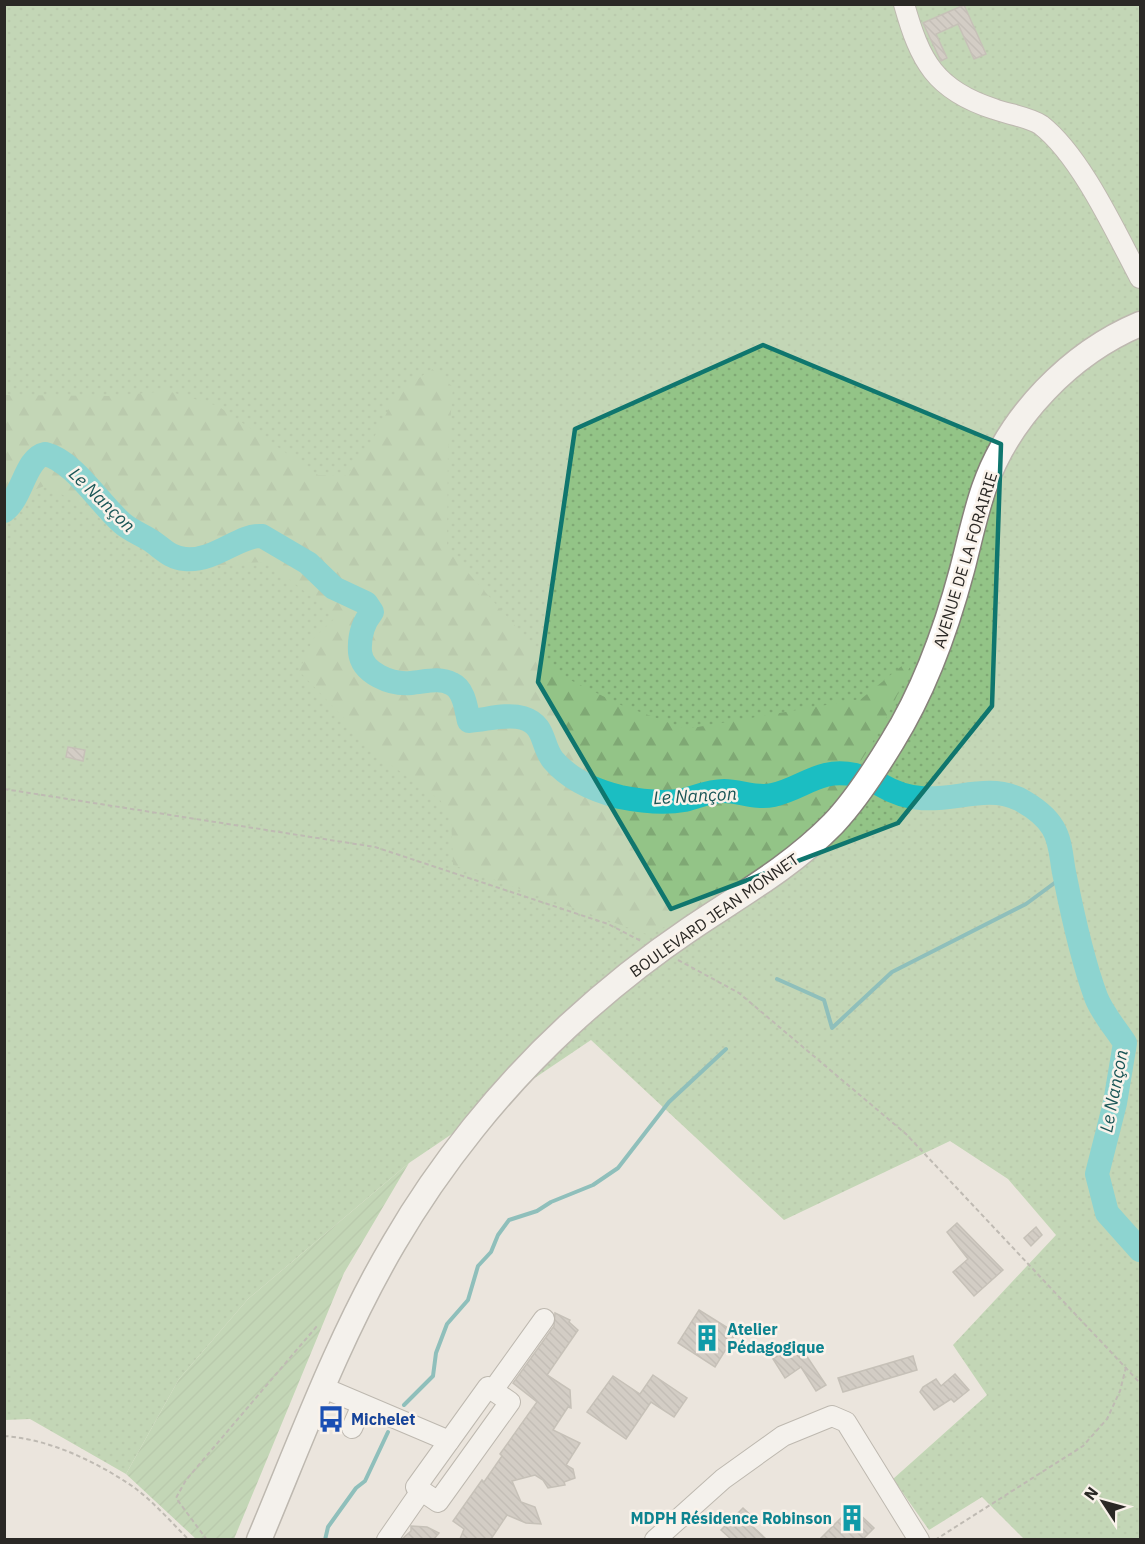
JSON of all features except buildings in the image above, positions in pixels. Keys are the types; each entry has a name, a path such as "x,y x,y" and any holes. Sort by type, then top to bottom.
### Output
{"main road":[{"name":"AVENUE DE LA FORAIRIE","path":"871,774 893,741 936,655 984,487 1001,451 1032,406 1055,380 1118,334 1140,324"},
{"name":"BOULEVARD JEAN MONNET","path":"259,1539 367,1294 395,1241 455,1150 526,1066 571,1023 645,961 801,854 835,821 871,774"}],"street":[{"path":"904,4 920,54 936,75 969,101 1040,124 1074,162 1140,278"},
{"path":"493,1390 544,1318"},
{"path":"488,1387 493,1390 510,1402 438,1502 416,1487 488,1387"},
{"path":"324,1388 449,1441"},
{"path":"352,1428 362,1405"},
{"path":"655,1539 723,1479 783,1436 832,1416 846,1422 919,1539"},
{"path":"387,1539 421,1491"}],"path":[{"path":"207,1539 176,1498 186,1480 317,1326"},
{"path":"934,1539 1083,1446 1107,1419 1120,1391 1126,1368 1140,1383"},
{"path":"4,1436 30,1437 119,1479 133,1487 189,1539"}],"highlighted area":[{"path":"763,345 1001,444 992,706 898,823 671,909 538,682 575,429"}],"green space":[{"path":"4,5 1140,5 1140,1539 1024,1539 982,1497 929,1530 893,1479 987,1395 953,1345 1056,1235 1008,1179 950,1141 784,1220 591,1040 409,1163 248,1299 179,1379 126,1474 30,1419 5,1420"},
{"path":"432,369 453,387 448,448 447,549 558,674 621,705 686,729 861,699 914,656 892,706 868,750 841,789 811,823 777,854 739,882 697,909 649,935 453,865 451,817 440,800 384,760 299,671 313,639 334,619 324,607 268,562 236,563 187,570 153,552 47,485 5,501 5,395 112,396 168,391 218,406 318,475 346,476 370,445 397,393"},
{"path":"409,1163 344,1273 234,1539 196,1539 126,1474 179,1379 248,1299"}],"waterway":[{"name":"Le Nançon","path":"4,511 16,497 33,463 45,454 66,465 126,526 176,557 196,559 217,553 245,539 262,536 308,563 334,588 366,603 372,612 362,630 360,652 366,666 372,672 395,682 437,680 452,684 462,695 469,721 510,716 530,721 536,725 549,754 560,767 584,784 611,795 660,802 684,800 719,791 767,796 784,792 822,776 843,773 855,775"},
{"name":"Le Nançon","path":"881,785 900,794 919,798 986,793 1003,794 1029,805 1043,815 1053,828 1060,846 1075,923 1091,983 1102,1009 1125,1043 1115,1103 1097,1174 1107,1213 1140,1250"},
{"path":"777,979 824,1000 832,1028 892,972 1026,904 1064,876"},
{"path":"404,1405 433,1376 436,1353 447,1324 468,1300 478,1266 491,1252 498,1235 509,1220 537,1211 551,1202 593,1185 618,1168 669,1102 726,1049"},
{"path":"325,1540 328,1527 356,1488 365,1481 388,1432"}],"place":[{"name":"Atelier Pédagogique","path":"707,1338"},
{"name":"Michelet","path":"331,1419"},
{"name":"MDPH Résidence Robinson","path":"852,1518"}]}
